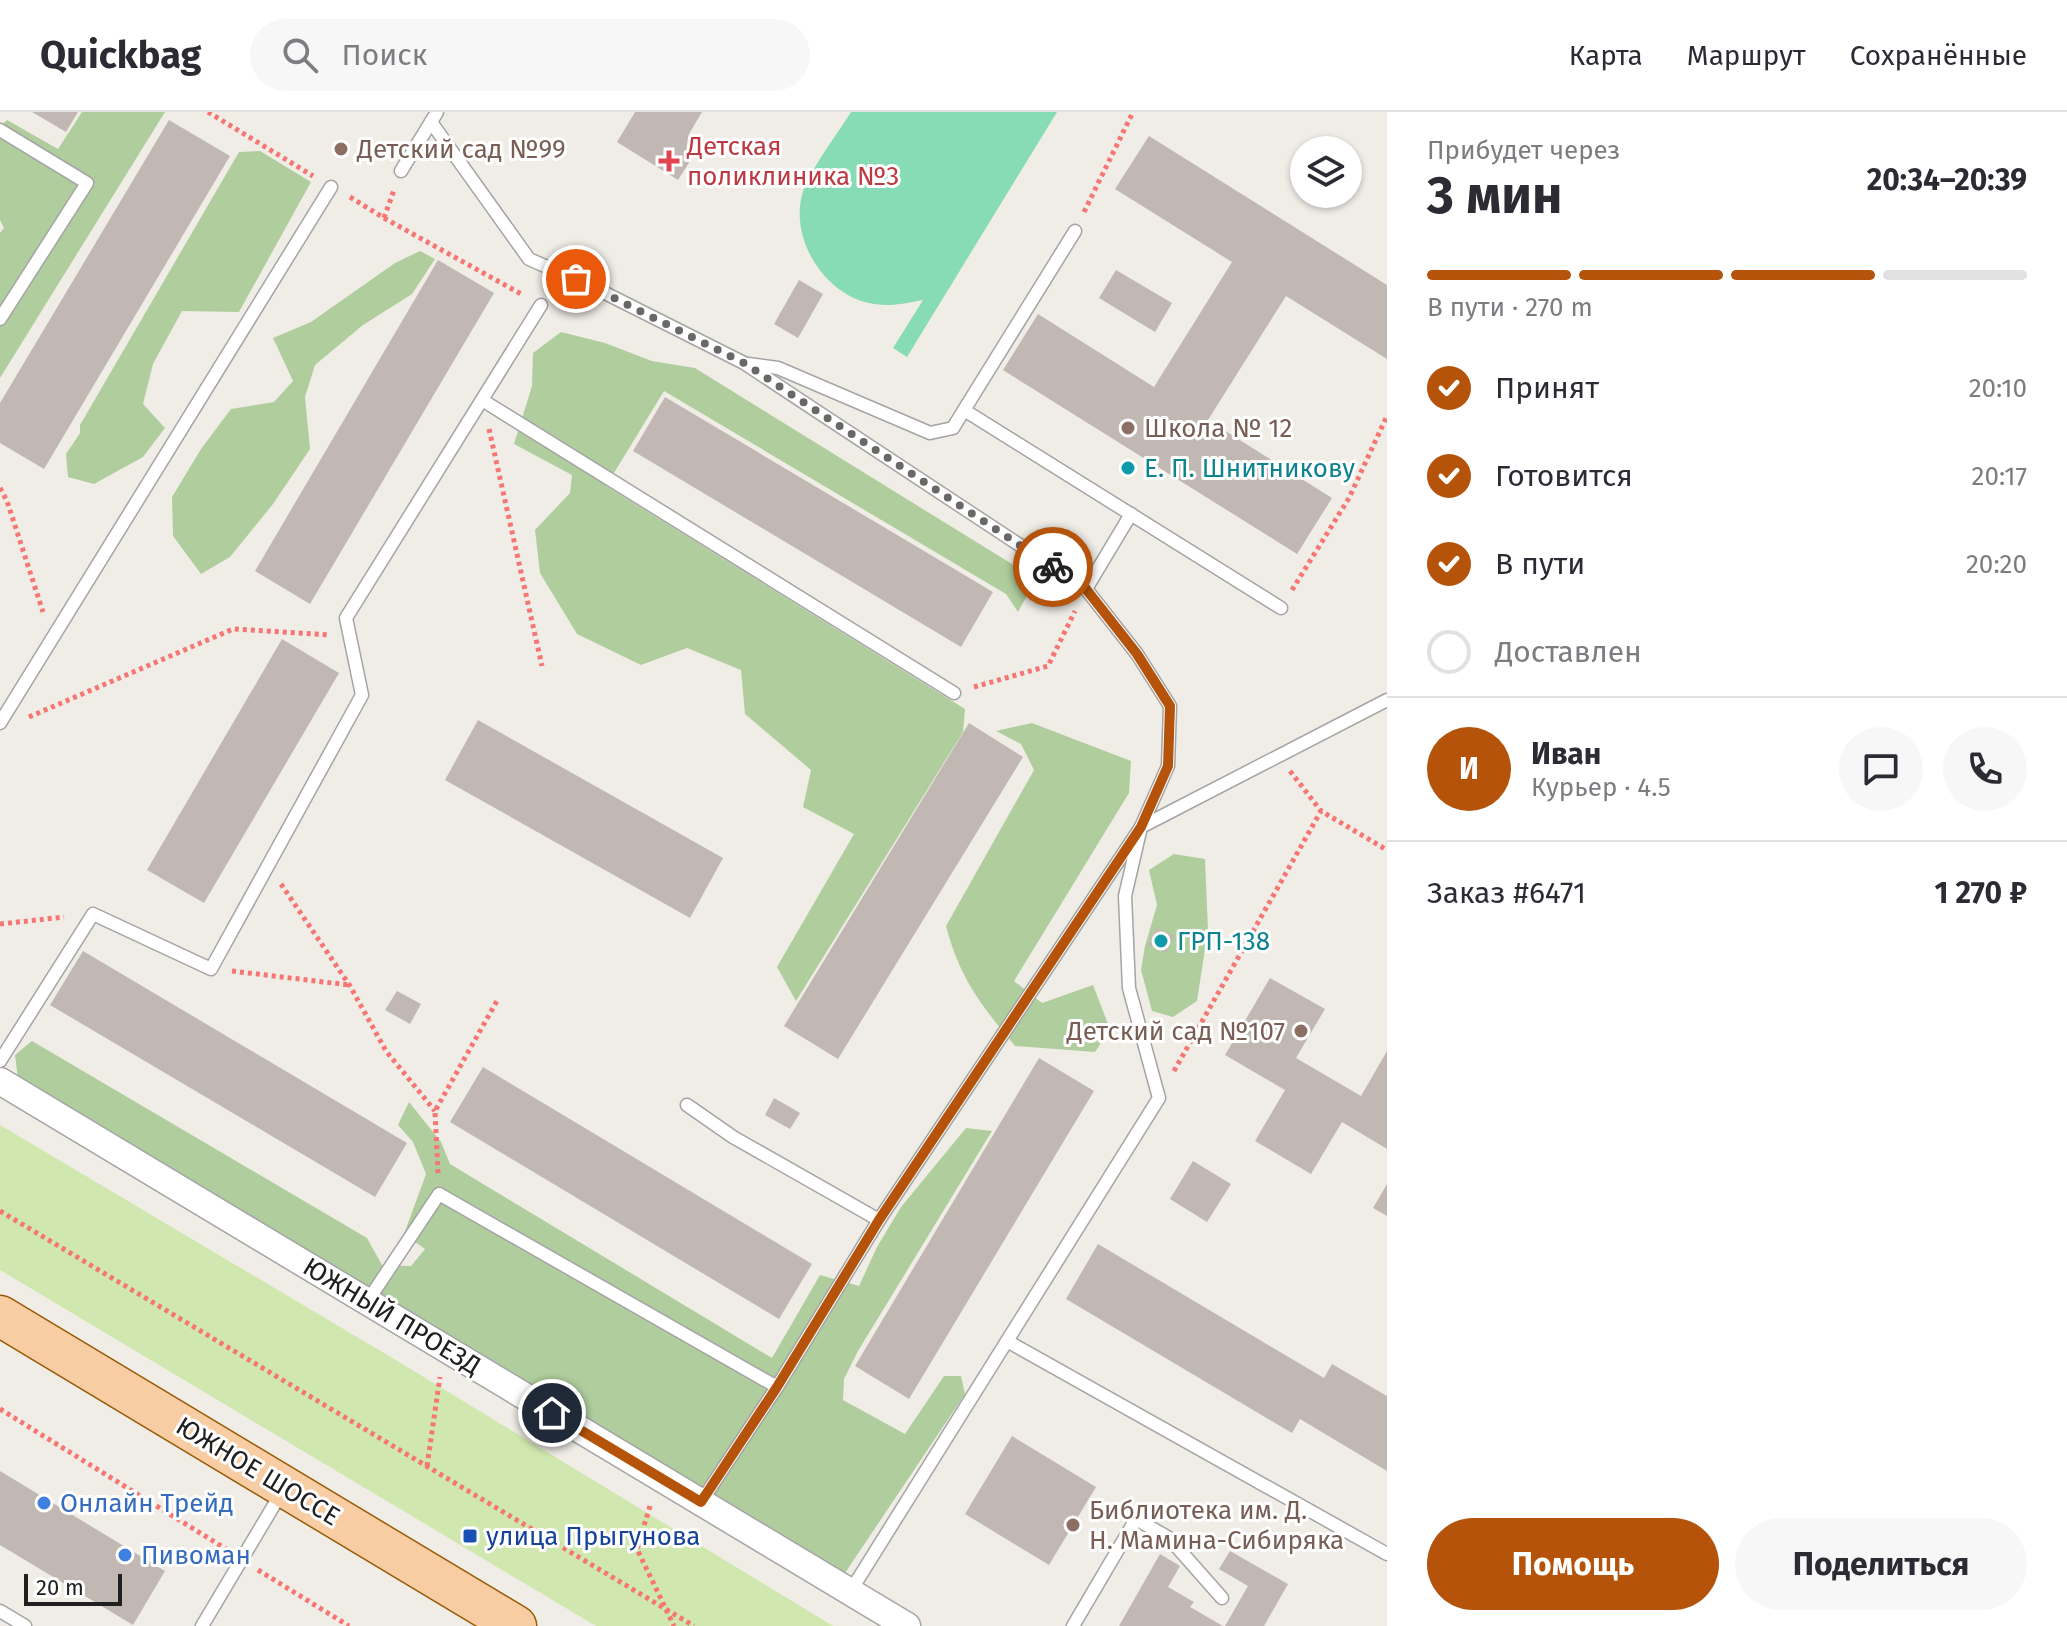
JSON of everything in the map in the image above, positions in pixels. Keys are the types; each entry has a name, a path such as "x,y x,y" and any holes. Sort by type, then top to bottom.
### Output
{"main road":[{"name":"ЮЖНОЕ ШОССЕ","path":"0,1316 516,1626"}],"street":[{"name":"ЮЖНЫЙ ПРОЕЗД","path":"0,1081 907,1626"}],"lane":[{"path":"401,171 434,117 529,259 599,290 744,363 1086,589 1137,654 1170,706 1168,766 1141,827 879,1220 777,1387 701,1502"},
{"path":"0,130 87,183 0,319"},
{"path":"0,723 331,187"},
{"path":"744,363 778,368 930,433 953,428 1075,231"},
{"path":"0,1061 93,914 211,969 362,695 346,618 541,305"},
{"path":"482,400 954,693"},
{"path":"964,410 1281,608"},
{"path":"1086,589 1131,514"},
{"path":"1141,827 1387,700"},
{"path":"850,1592 1159,1098 1129,988 1125,896 1141,827"},
{"path":"687,1105 733,1137 879,1220"},
{"path":"367,1302 439,1194 777,1387"},
{"path":"1007,1341 1387,1554"},
{"path":"202,1626 285,1487"},
{"path":"1073,1626 1136,1519 1169,1538 1222,1598"},
{"path":"0,1611 25,1626"}],"path":[{"path":"1075,231 1133,112"},
{"path":"384,218 541,305"},
{"path":"482,400 542,666"},
{"path":"1281,608 1349,498 1387,416"},
{"path":"0,488 52,639"},
{"path":"954,693 1048,666 1086,589"},
{"path":"15,724 233,629 350,637"},
{"path":"1279,757 1321,811 1387,850"},
{"path":"1159,1098 1321,811"},
{"path":"268,865 350,986 386,1051 435,1111"},
{"path":"0,924 93,914"},
{"path":"211,969 350,986"},
{"path":"439,1194 435,1111 498,999"},
{"path":"0,1211 694,1626"},
{"path":"427,1466 444,1348"},
{"path":"0,1409 349,1626"},
{"path":"659,1477 637,1549 674,1626"}],"green space":[{"path":"82,112 165,112 0,378 0,233 4,228 0,220 0,127 7,120 58,149"},
{"path":"851,112 1057,112 907,357 893,348 923,300 893,305 874,304 856,299 839,289 813,260 800,224 800,205 805,186"},
{"path":"260,151 311,182 239,312 182,311 153,364 143,404 165,428 143,457 94,484 68,477 66,454 80,433 80,425 239,152"},
{"path":"420,251 435,259 412,294 363,325 315,365 305,397 310,449 273,504 230,557 201,574 173,536 172,497 201,449 231,409 274,402 293,381 273,338 311,322 395,263"},
{"path":"561,332 605,343 652,361 695,368 1036,579 1018,612 1006,594 664,391 606,486 965,709 963,732 796,1001 777,967 854,834 803,807 811,770 745,714 741,670 687,648 641,665 577,634 540,573 535,530 570,493 572,475 514,444 532,386 533,353"},
{"path":"1032,723 1131,761 1129,793 1014,981 1042,1003 1093,985 1110,1029 1095,1052 1015,1046 973,990 958,961 946,926 1034,770 1021,744 996,731"},
{"path":"1174,854 1205,859 1208,930 1197,1001 1173,1017 1152,1011 1141,970 1157,905 1149,870"},
{"path":"32,1041 367,1238 382,1265 411,1266 425,1249 404,1234 426,1174 413,1142 398,1125 409,1102 441,1142 450,1164 772,1358 820,1275 859,1286 877,1247 901,1207 966,1128 992,1131 858,1351 844,1379 843,1400 905,1434 944,1376 961,1376 965,1394 837,1585 18,1079 15,1055"},
{"path":"0,1125 399,1362 833,1626 596,1626 0,1270"}],"building":[{"path":"32,112 78,112 66,132"},
{"name":"Детская поликлиника №3","path":"635,112 702,112 689,134 702,142 678,180 617,142"},
{"path":"169,120 230,156 44,469 0,443 0,403"},
{"path":"1149,136 1387,285 1387,359 1286,296 1208,420 1332,498 1297,554 1003,370 1038,314 1154,387 1232,262 1115,189"},
{"path":"438,260 494,293 310,604 255,571"},
{"path":"1116,270 1172,303 1155,332 1099,298"},
{"path":"799,280 823,294 798,338 774,324"},
{"path":"665,397 993,592 961,647 633,451"},
{"path":"282,639 339,673 204,903 147,870"},
{"path":"478,720 723,858 690,918 445,780"},
{"path":"969,723 1023,757 838,1059 784,1026"},
{"name":"ГРП-138","path":"1156,928 1174,936 1166,953 1148,945"},
{"path":"83,951 407,1143 375,1197 50,1005"},
{"path":"1270,978 1325,1009 1296,1058 1361,1096 1387,1051 1387,1149 1342,1122 1311,1174 1255,1141 1285,1090 1225,1055"},
{"path":"397,991 421,1004 410,1024 385,1010"},
{"path":"1039,1058 1094,1091 909,1399 855,1366"},
{"path":"483,1067 812,1264 779,1319 450,1122"},
{"path":"774,1098 800,1113 790,1129 765,1115"},
{"path":"1193,1161 1231,1184 1207,1222 1170,1199"},
{"path":"1387,1184 1387,1216 1373,1208"},
{"path":"1098,1244 1324,1378 1332,1364 1387,1396 1387,1471 1300,1419 1292,1433 1066,1299"},
{"path":"1012,1436 1096,1487 1049,1565 965,1514"},
{"path":"0,1471 165,1571 133,1625 0,1545"},
{"path":"1230,1551 1288,1584 1264,1626 1225,1626 1248,1586 1219,1569"},
{"path":"1160,1554 1180,1566 1168,1587 1194,1602 1190,1607 1223,1626 1119,1626"}],"way so far":[{"path":"576,279 744,363 1053,567"}],"place":[{"name":"Детский сад №99","path":"341,149"},
{"name":"Детская поликлиника №3","path":"669,161"},
{"name":"Школа № 12","path":"1128,428"},
{"name":"Е. П. Шнитникову","path":"1128,468"},
{"name":"ГРП-138","path":"1161,941"},
{"name":"Детский сад №107","path":"1301,1031"},
{"name":"Онлайн Трейд","path":"44,1503"},
{"name":"Библиотека им. Д. Н. Мамина-Сибиряка","path":"1073,1525"},
{"name":"улица Прыгунова","path":"470,1536"},
{"name":"Пивоман","path":"125,1555"}],"route":[{"path":"552,1413 701,1502 777,1387 879,1220 1141,827 1168,766 1170,706 1137,654 1086,589 1053,567"}]}
